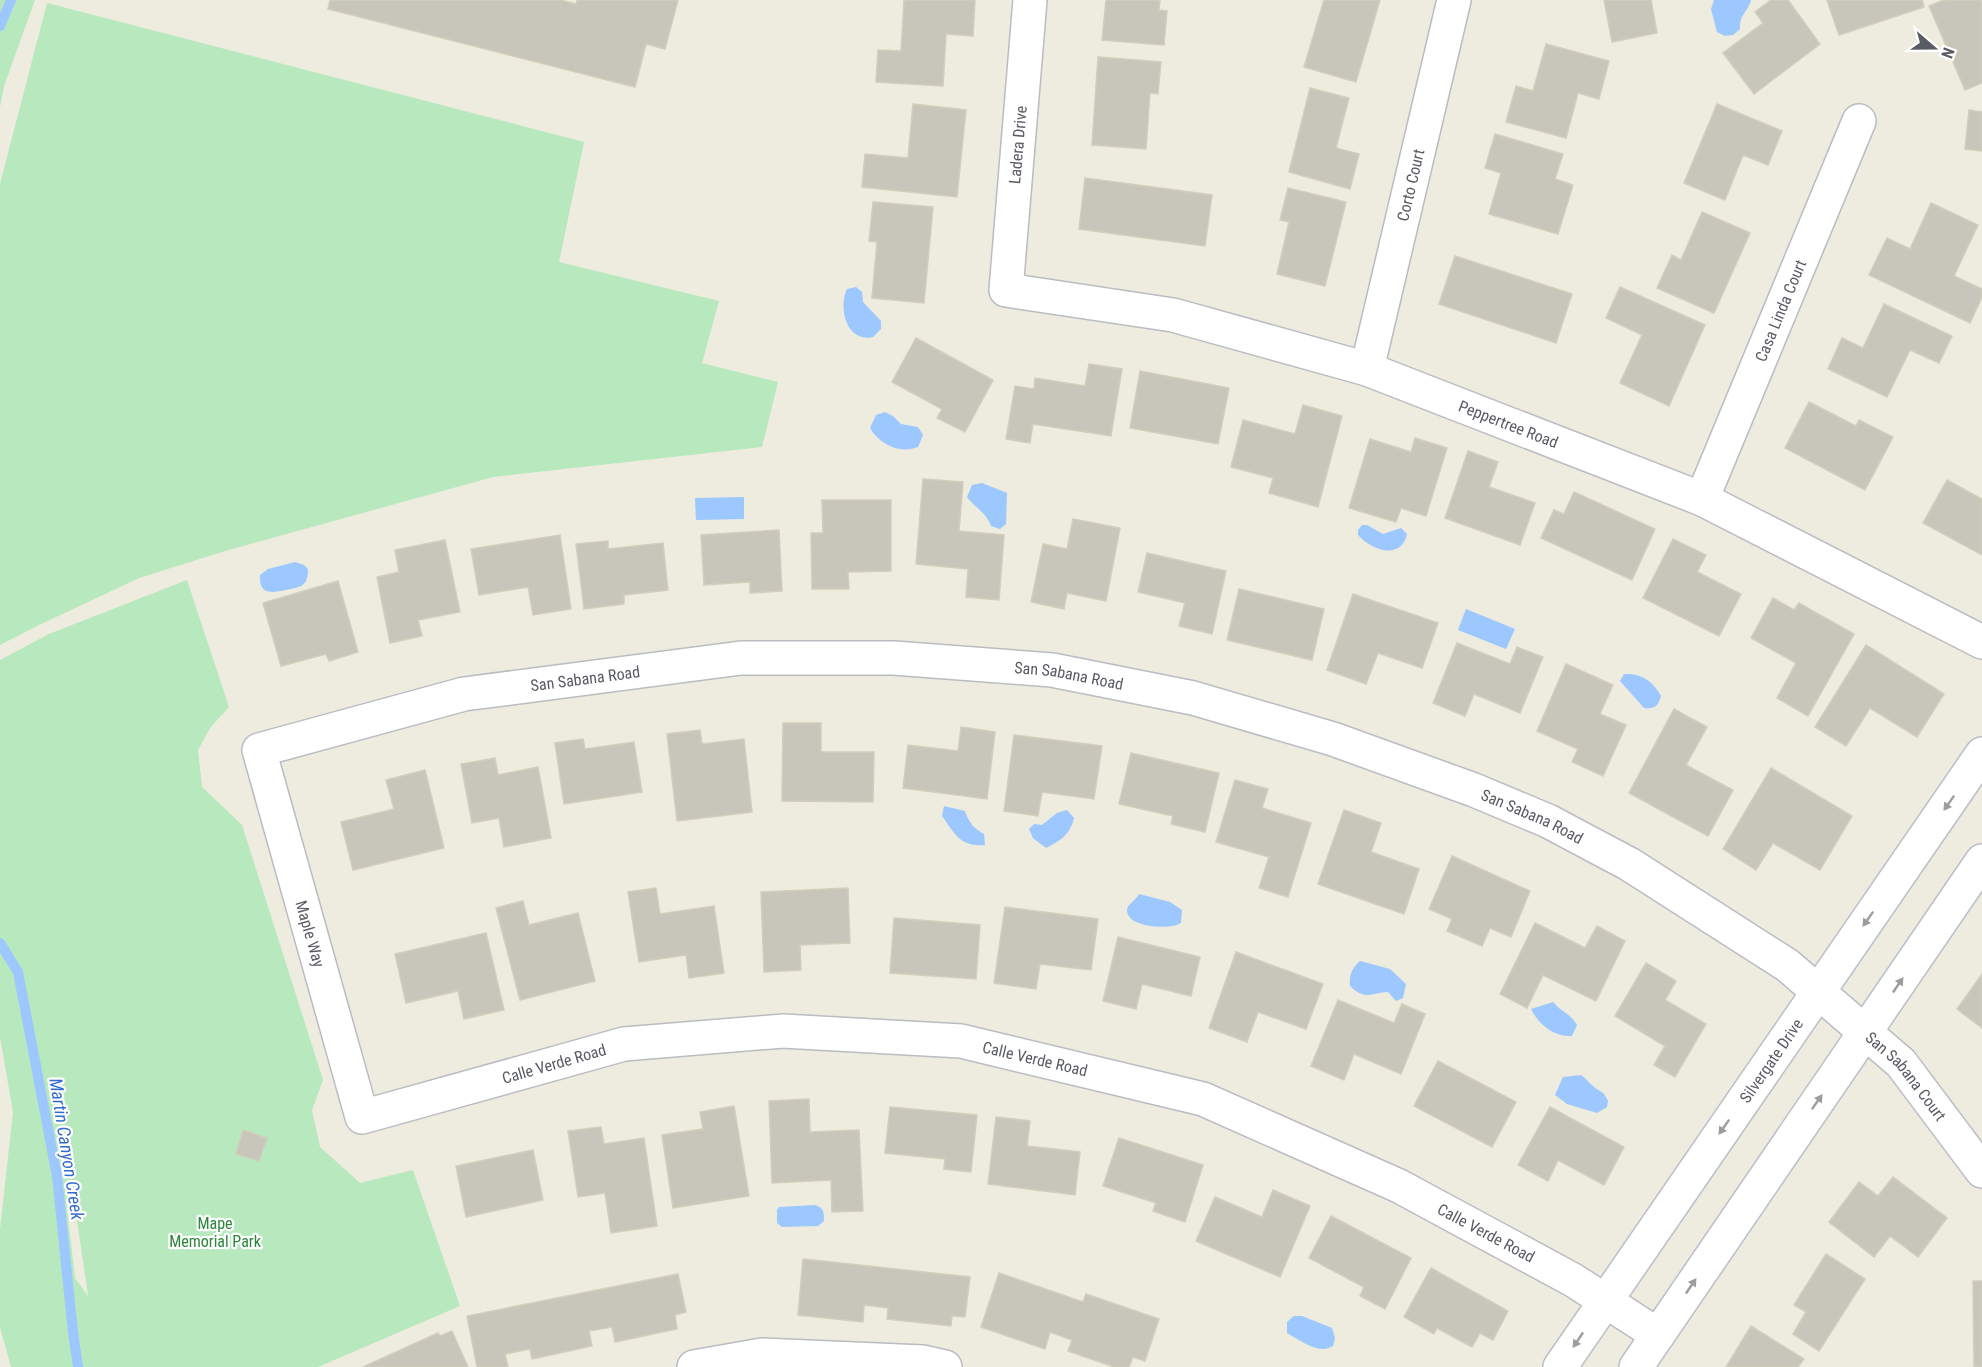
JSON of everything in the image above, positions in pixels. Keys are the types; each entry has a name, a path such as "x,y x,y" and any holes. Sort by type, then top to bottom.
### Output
{"street":[{"name":"Ladera Drive","path":"1006,290 1030,0"},
{"name":"Corto Court","path":"1367,369 1454,0"},
{"name":"Casa Linda Court","path":"1702,499 1859,121"},
{"name":"Peppertree Road","path":"1006,290 1173,315 1367,369 1702,499 1982,642"},
{"name":"San Sabana Road","path":"259,750 464,694 741,658 894,658 1052,670 1193,698 1333,739 1474,790 1548,820 1639,870 1787,966 1817,993"},
{"name":"Maple Way","path":"259,750 362,1118"},
{"name":"Silvergate Drive","path":"1560,1367 1982,754"},
{"path":"1636,1367 1982,861"},
{"name":"San Sabana Court","path":"1817,993 1901,1063 1982,1171"},
{"name":"Calle Verde Road","path":"362,1118 624,1044 783,1031 961,1041 1203,1099 1399,1186 1573,1280 1658,1335"},
{"path":"694,1367 762,1355 923,1362 945,1367"}],"green space":[{"path":"0,0 35,0 4,86 0,107"},
{"path":"47,3 584,142 559,262 719,301 702,363 778,382 762,447 493,477 225,551 139,578 0,645 0,184"},
{"name":"Mape Memorial Park","path":"187,580 229,707 210,728 198,750 202,787 242,825 323,1080 312,1110 320,1147 360,1183 413,1170 460,1306 318,1367 11,1367 0,1327 0,1229 13,1112 0,1037 0,660 49,634","holes":["73,1194 88,1296 75,1278 66,1200"]}],"water":[{"path":"1714,0 1751,0 1742,17 1740,29 1733,35 1725,36 1717,32 1711,9"},
{"path":"856,287 862,292 863,302 881,321 881,329 873,337 856,335 846,322 844,296 847,289"},
{"path":"885,412 901,424 918,427 923,435 918,447 898,449 885,443 874,434 870,428 876,415"},
{"path":"982,483 1007,493 1006,524 1000,529 991,526 986,517 967,497 972,485"},
{"path":"744,497 744,519 696,520 695,498"},
{"path":"1362,525 1367,525 1383,534 1401,528 1407,534 1399,548 1385,550 1370,545 1358,535 1358,530"},
{"path":"295,562 308,569 307,579 303,585 275,592 264,589 260,582 260,575 268,569"},
{"path":"1466,609 1515,629 1506,649 1458,630"},
{"path":"1624,674 1636,675 1650,682 1661,696 1657,704 1651,708 1644,708 1620,681"},
{"path":"944,806 965,811 972,824 984,834 985,845 970,844 959,838 942,816"},
{"path":"1067,810 1074,818 1070,829 1060,840 1046,848 1033,838 1029,829 1034,824 1042,825 1057,813"},
{"path":"1139,894 1170,902 1182,910 1181,923 1159,927 1133,920 1128,915 1127,909"},
{"path":"1360,961 1390,969 1406,984 1403,998 1396,1001 1388,992 1364,995 1355,991 1350,986 1350,978"},
{"path":"1553,1002 1577,1025 1572,1036 1565,1036 1548,1029 1531,1009"},
{"path":"1581,1075 1603,1093 1608,1101 1607,1107 1597,1113 1567,1104 1555,1095 1563,1077"},
{"path":"815,1205 824,1213 824,1221 818,1226 782,1227 777,1223 779,1207"},
{"path":"1294,1316 1302,1316 1332,1328 1335,1338 1333,1346 1316,1348 1287,1333 1287,1322"}],"building":[{"path":"330,0 560,0 576,4 577,0 678,0 665,49 646,44 635,87 328,9"},
{"path":"904,0 975,0 973,36 946,34 943,86 876,82 878,50 901,51"},
{"path":"1106,0 1160,0 1159,10 1167,11 1164,45 1102,40"},
{"path":"1324,0 1380,0 1356,82 1304,67"},
{"path":"1604,0 1651,0 1657,33 1612,42"},
{"path":"1771,0 1788,0 1820,44 1754,94 1723,53 1763,23 1755,12"},
{"path":"1827,0 1922,0 1924,7 1839,35"},
{"path":"1944,0 1982,0 1982,83 1965,90 1929,6"},
{"path":"1546,44 1609,61 1599,99 1578,93 1566,138 1506,122 1516,86 1533,91"},
{"path":"1098,57 1161,62 1158,94 1150,93 1146,149 1092,145"},
{"path":"1310,88 1349,98 1336,148 1359,154 1350,189 1289,172"},
{"path":"913,104 966,110 957,197 862,187 865,154 908,158"},
{"path":"1717,104 1782,131 1768,165 1743,155 1725,200 1684,183"},
{"path":"1969,110 1982,112 1982,151 1965,149"},
{"path":"1495,134 1563,154 1555,179 1573,185 1558,234 1489,214 1501,173 1485,168"},
{"path":"1085,178 1212,195 1205,246 1079,229"},
{"path":"1288,188 1346,202 1325,286 1277,274 1289,222 1280,220"},
{"path":"873,202 933,207 924,303 872,298 877,242 869,241"},
{"path":"1931,203 1978,225 1954,276 1982,289 1982,297 1970,323 1869,275 1887,238 1910,249"},
{"path":"1702,212 1750,233 1714,313 1657,288 1672,255 1681,260"},
{"path":"1455,256 1572,294 1556,343 1439,304"},
{"path":"1620,287 1705,325 1669,406 1620,383 1642,335 1606,318"},
{"path":"1884,304 1952,336 1939,363 1910,350 1887,397 1828,369 1842,338 1863,348"},
{"path":"916,338 993,380 965,432 937,418 942,409 892,382"},
{"path":"1089,364 1122,369 1111,436 1033,424 1030,443 1006,439 1015,386 1034,389 1035,378 1085,386"},
{"path":"1140,371 1229,388 1218,444 1130,428"},
{"path":"1809,402 1856,426 1859,420 1893,437 1865,490 1785,448"},
{"path":"1303,405 1342,416 1318,507 1269,493 1273,478 1231,467 1243,420 1295,434"},
{"path":"1415,438 1447,448 1426,516 1401,508 1396,522 1349,508 1370,439 1411,452"},
{"path":"1468,451 1498,462 1489,487 1535,503 1520,545 1445,518"},
{"path":"923,479 963,482 959,531 1004,535 999,600 966,597 968,569 916,564"},
{"path":"1947,480 1982,499 1982,555 1923,523"},
{"path":"1574,492 1655,529 1632,580 1541,538 1554,510 1564,514"},
{"path":"822,500 891,500 891,571 848,572 849,589 812,589 811,533 823,533"},
{"path":"1073,519 1120,528 1106,601 1067,593 1064,609 1031,602 1043,544 1067,549"},
{"path":"779,530 782,591 750,593 750,582 704,585 701,535"},
{"path":"560,535 571,609 533,615 528,587 479,595 471,549"},
{"path":"1673,539 1706,555 1697,572 1741,594 1719,636 1643,598"},
{"path":"445,540 460,612 418,620 422,636 390,643 377,577 399,572 395,550"},
{"path":"608,541 608,549 663,543 668,590 624,595 624,604 584,609 576,544"},
{"path":"1147,553 1226,571 1212,634 1179,626 1185,603 1138,592"},
{"path":"338,581 358,652 329,661 326,654 281,666 263,603"},
{"path":"1239,589 1324,609 1312,660 1227,640"},
{"path":"1353,594 1438,623 1422,668 1378,653 1366,684 1327,670"},
{"path":"1773,598 1794,610 1799,603 1854,634 1808,716 1777,698 1796,663 1751,638"},
{"path":"1457,643 1510,664 1517,647 1543,657 1520,713 1474,694 1465,716 1433,703"},
{"path":"1866,645 1944,694 1917,737 1870,708 1846,746 1815,727"},
{"path":"1566,664 1613,685 1600,714 1626,725 1603,776 1572,762 1578,749 1537,731"},
{"path":"1674,709 1707,727 1686,765 1733,790 1708,836 1629,793"},
{"path":"783,723 821,723 821,752 874,752 873,802 782,801"},
{"path":"961,727 995,732 987,799 903,788 908,745 958,751"},
{"path":"700,730 702,744 744,739 752,812 677,821 667,734"},
{"path":"1014,735 1102,746 1094,799 1042,792 1038,816 1004,811"},
{"path":"583,739 585,749 634,742 642,792 564,804 555,743"},
{"path":"1131,753 1219,773 1205,832 1171,824 1173,816 1119,804"},
{"path":"495,758 498,775 538,767 551,838 504,847 499,818 472,823 461,764"},
{"path":"1771,768 1852,816 1820,870 1773,843 1756,870 1723,849"},
{"path":"425,770 444,848 353,870 341,822 394,809 386,780"},
{"path":"1235,780 1268,789 1262,808 1311,823 1288,897 1259,888 1269,857 1216,842"},
{"path":"1344,810 1381,823 1371,852 1419,869 1404,914 1318,884"},
{"path":"1452,856 1530,891 1511,937 1490,928 1482,946 1447,931 1452,919 1429,909"},
{"path":"656,888 660,914 714,906 724,973 689,978 686,955 639,962 628,892"},
{"path":"848,888 850,943 800,945 801,970 764,972 761,892"},
{"path":"523,901 529,925 578,913 595,981 520,1000 496,908"},
{"path":"1005,907 1098,919 1091,970 1040,964 1036,989 994,983"},
{"path":"894,918 980,925 976,979 890,973"},
{"path":"1535,923 1585,948 1597,926 1625,941 1596,1001 1543,975 1527,1008 1500,994"},
{"path":"486,933 504,1010 464,1019 458,991 406,1003 395,954"},
{"path":"1118,937 1200,957 1191,996 1142,984 1136,1009 1103,1001"},
{"path":"1236,952 1323,984 1306,1029 1258,1012 1247,1042 1209,1028"},
{"path":"1646,963 1676,981 1665,1000 1706,1024 1675,1077 1654,1065 1665,1046 1615,1016"},
{"path":"1982,974 1982,1028 1957,1009"},
{"path":"1338,1000 1394,1023 1402,1004 1425,1014 1401,1074 1354,1054 1344,1080 1311,1066"},
{"path":"1438,1061 1516,1102 1492,1147 1414,1106"},
{"path":"809,1099 810,1132 859,1130 863,1211 832,1212 831,1180 772,1183 769,1101"},
{"path":"734,1106 749,1196 673,1208 662,1135 703,1129 700,1112"},
{"path":"890,1107 977,1115 971,1172 944,1169 945,1159 885,1153"},
{"path":"1550,1107 1624,1147 1604,1185 1558,1160 1548,1181 1518,1165"},
{"path":"996,1117 1030,1121 1027,1146 1080,1152 1075,1195 988,1184"},
{"path":"601,1127 604,1144 644,1138 657,1226 611,1233 605,1193 578,1197 568,1131"},
{"path":"243,1130 267,1138 259,1161 236,1154"},
{"path":"1119,1138 1203,1165 1185,1222 1153,1211 1156,1203 1103,1186"},
{"path":"533,1150 543,1200 466,1217 456,1166"},
{"path":"1893,1177 1947,1218 1918,1257 1890,1236 1874,1257 1829,1222 1859,1182 1878,1196"},
{"path":"1273,1190 1310,1206 1280,1277 1196,1241 1215,1197 1262,1217"},
{"path":"1331,1216 1411,1258 1385,1309 1360,1296 1364,1287 1309,1258"},
{"path":"1826,1254 1865,1279 1819,1351 1793,1334 1806,1312 1794,1305"},
{"path":"803,1259 970,1277 965,1317 952,1316 951,1326 887,1319 888,1308 864,1305 863,1322 798,1315"},
{"path":"1431,1268 1508,1311 1493,1340 1480,1333 1472,1347 1437,1328 1434,1334 1404,1317"},
{"path":"999,1273 1083,1302 1086,1294 1159,1319 1145,1361 1133,1357 1129,1367 1114,1367 1068,1351 1072,1340 1050,1332 1045,1349 981,1327"},
{"path":"678,1274 686,1312 675,1315 677,1329 615,1342 612,1327 589,1331 592,1346 532,1359 530,1349 505,1354 508,1367 477,1367 467,1316"},
{"path":"1973,1281 1982,1281 1982,1367 1974,1367"},
{"path":"1751,1326 1804,1359 1798,1367 1726,1367"},
{"path":"452,1331 468,1367 363,1367 438,1333 440,1336"}],"waterway":[{"name":"Martin Canyon Creek","path":"0,26 11,0"},
{"name":"Martin Canyon Creek","path":"0,943 18,972 57,1176 78,1367"}]}
